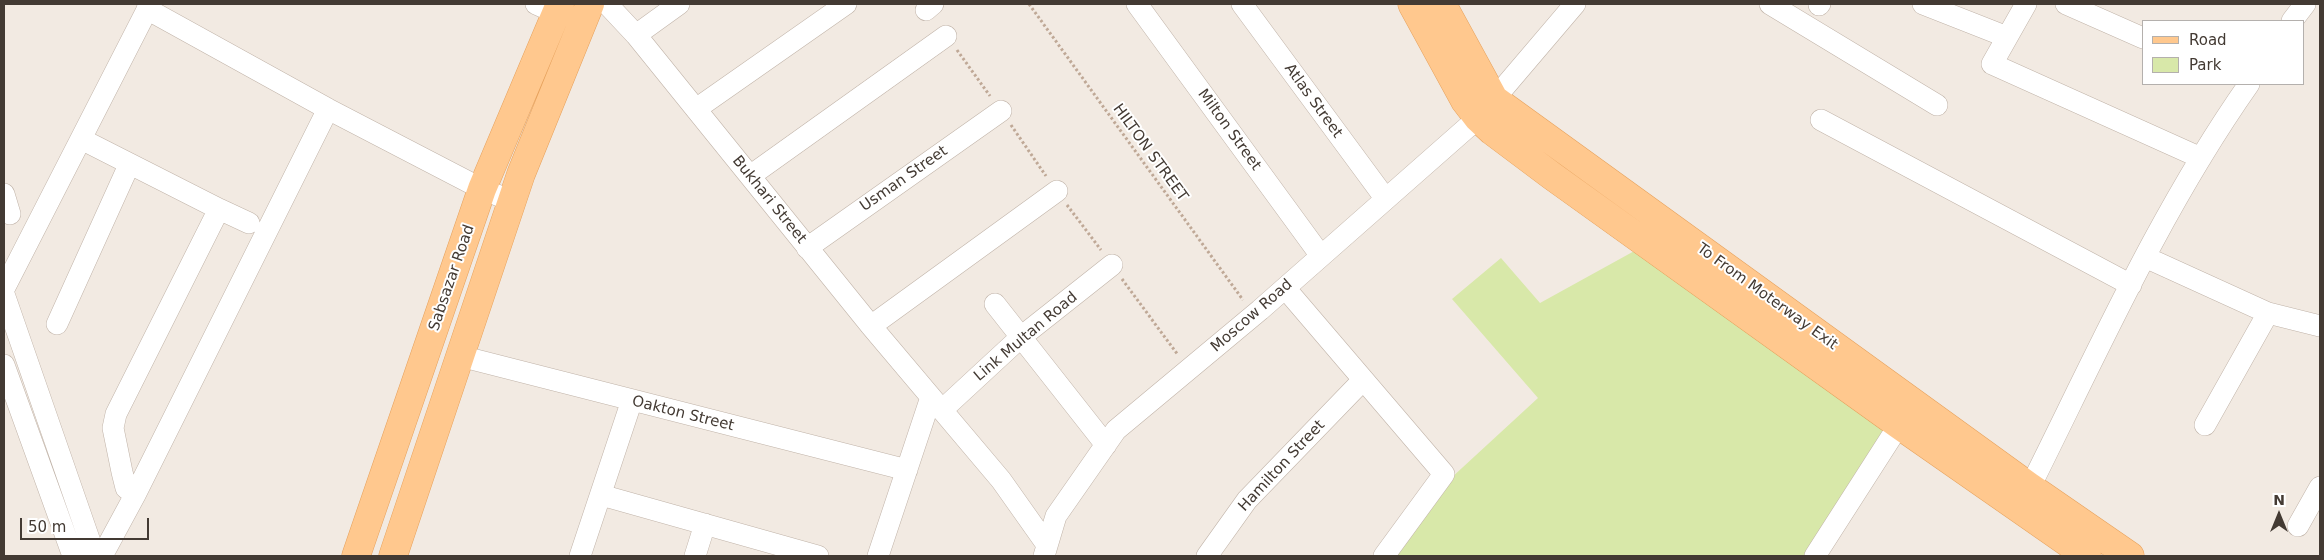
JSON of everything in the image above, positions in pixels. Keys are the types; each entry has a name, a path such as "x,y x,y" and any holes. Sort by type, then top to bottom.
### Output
{"main road":[{"path":"393,556 512,201 590,4"},
{"name":"To From Moterway Exit","path":"1412,4 1465,101 1486,108 2130,556"},
{"name":"To From Moterway Exit","path":"1442,4 1486,108 1552,176 1900,425 2088,556"},
{"name":"Sabsazar Road","path":"356,556 482,189 551,7"}],"street":[{"name":"Bukhari Street","path":"608,4 636,35 870,326 1001,480 1046,550"},
{"path":"636,35 679,4"},
{"path":"696,109 846,4"},
{"name":"Milton Street","path":"1137,4 1321,256"},
{"name":"Atlas Street","path":"1242,4 1384,198"},
{"name":"Moscow Road","path":"1046,550 1056,516 1116,430 1254,315 1486,108 1575,4"},
{"path":"1770,4 1937,105"},
{"path":"1923,4 2007,37"},
{"path":"2026,4 1992,64 2201,158"},
{"path":"2066,4 2142,38"},
{"path":"2293,20 2305,4"},
{"path":"4,289 149,6 328,109 482,189 512,201"},
{"path":"750,176 946,36"},
{"path":"2030,487 2145,257 2220,125 2246,85"},
{"path":"102,556 136,495 328,109"},
{"name":"Usman Street","path":"808,248 1002,111"},
{"path":"1821,120 2131,285"},
{"path":"81,139 129,165 249,222"},
{"path":"57,324 129,165"},
{"path":"870,326 1057,191"},
{"path":"136,495 126,488 122,472 113,428 116,414 219,209"},
{"path":"2145,257 2268,313 2320,326"},
{"name":"Link Multan Road","path":"936,404 1112,265"},
{"path":"1285,288 1444,474 1384,556"},
{"path":"4,294 95,556"},
{"path":"995,304 1106,445"},
{"path":"2205,425 2268,313"},
{"name":"Oakton Street","path":"460,356 907,470"},
{"path":"4,367 73,556"},
{"name":"Hamilton Street","path":"1207,556 1247,500 1363,380"},
{"path":"580,556 632,400"},
{"path":"878,556 907,470 936,404"},
{"path":"1815,556 1900,425"},
{"path":"2298,526 2320,487"},
{"path":"601,495 705,524 784,552 818,556"},
{"path":"695,556 705,524"}],"path":[{"name":"HILTON STREET","path":"1029,4 1254,315"}],"green space":[{"path":"1647,244 1899,425 1815,556 1384,556 1450,479 1538,398 1452,299 1501,258 1540,303"}]}
